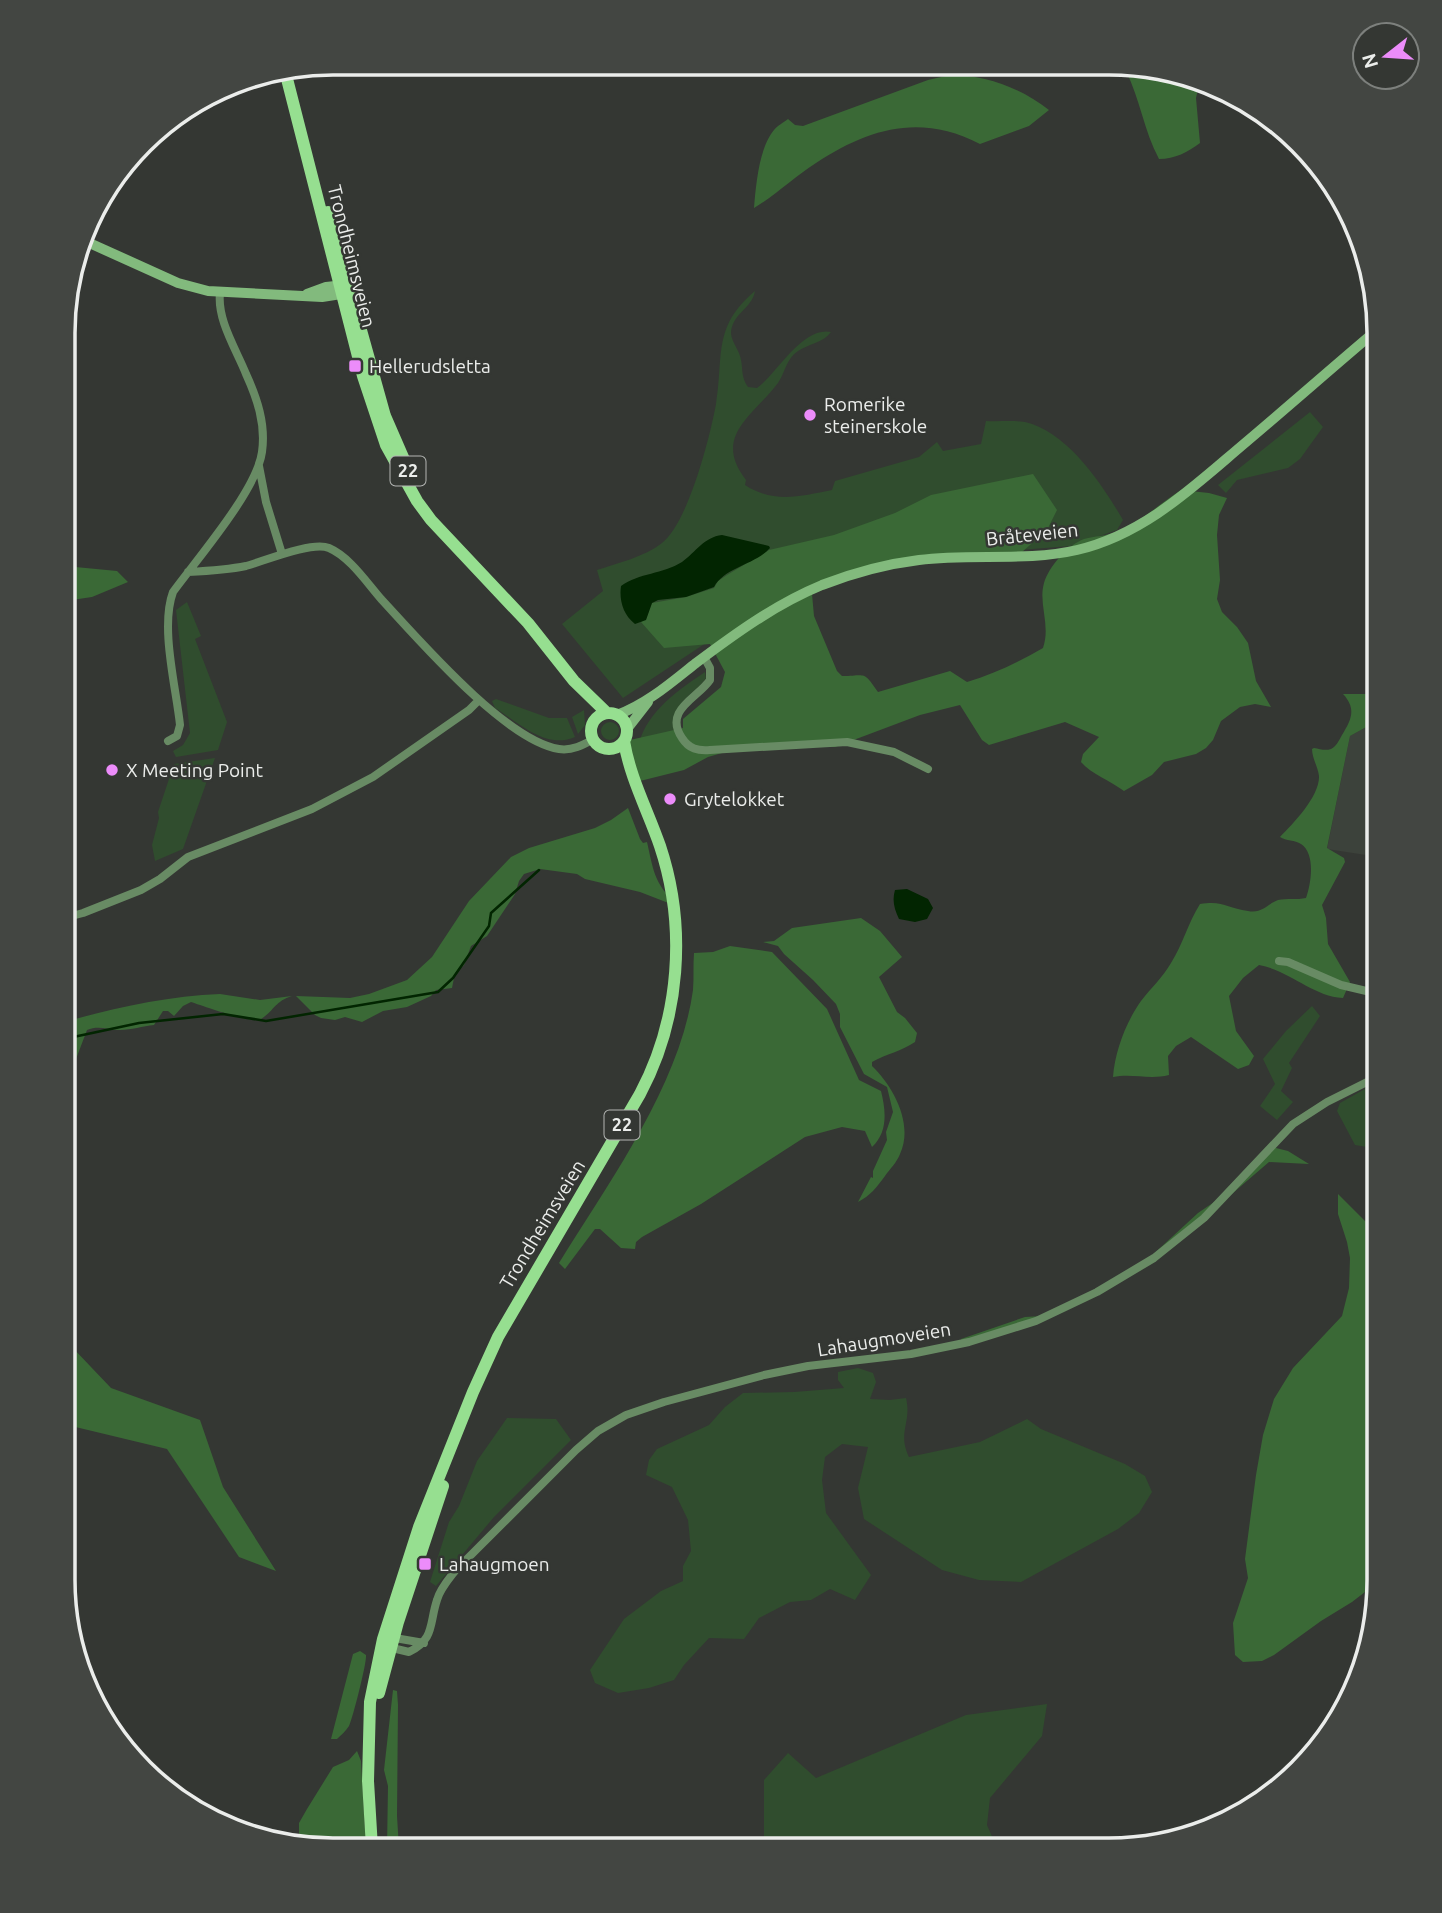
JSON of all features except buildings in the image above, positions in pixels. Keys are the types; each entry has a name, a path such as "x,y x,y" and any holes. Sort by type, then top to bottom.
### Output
{"main road":[{"name":"Trondheimsveien","path":"287,79 372,408 392,458 431,520 528,623 574,681 612,714"},
{"path":"91,245 178,283 220,293 304,295 343,288"},
{"name":"Bråteveien","path":"612,714 652,697 751,623 820,586 862,572 919,560 1025,557 1066,552 1099,543 1136,528 1180,498 1367,338"},
{"name":"Trondheimsveien","path":"574,681 594,721"},
{"name":"Bråteveien","path":"626,735 652,697"},
{"path":"594,721 612,714"},
{"name":"22","path":"612,714 624,720 626,735"},
{"name":"22","path":"594,721 594,739 600,746 609,748"},
{"name":"Trondheimsveien","path":"371,1838 368,1790 369,1744 389,1642 445,1478 455,1440 489,1355 635,1104 653,1067 666,1029 676,960 673,905 662,853 635,785 626,735"},
{"path":"609,748 619,746 626,735"},
{"name":"Trondheimsveien","path":"609,748 635,785"}],"street":[{"path":"168,741 177,736 180,725 167,625 168,606 173,592 245,493 259,466 262,451 262,421 252,386 223,320 219,304 220,293"},
{"path":"259,466 282,554"},
{"path":"188,572 225,570 282,554 329,548 343,558 479,700 523,733 552,747 573,748 594,739"},
{"path":"704,657 710,668 710,680 685,703 677,718 680,735 691,747 710,750 847,742 894,752 928,769"},
{"path":"75,915 141,890 188,857 312,809 362,783 469,710 479,700"},
{"path":"1279,961 1288,962 1341,985 1367,991"},
{"name":"Lahaugmoveien","path":"389,1642 409,1652 424,1643 430,1633 439,1593 455,1571 576,1450 604,1427 641,1409 747,1379 794,1369 940,1348 1002,1332 1055,1314 1126,1276 1164,1251 1214,1209 1293,1124 1326,1102 1367,1082"}],"shaded area":[{"path":"950,75 977,77 1002,84 1027,95 1049,110 1029,126 980,144 958,134 937,129 916,127 876,133 816,163 754,208 759,167 765,147 774,130 788,119 795,125 803,126 928,80"},
{"path":"1128,76 1142,77 1197,91 1200,143 1181,154 1159,159"},
{"path":"755,291 750,302 734,321 731,334 748,387 757,388 810,336 831,332 824,339 794,354 778,383 740,427 733,451 746,480 745,485 777,497 832,490 835,481 919,457 937,442 943,451 981,444 986,421 1020,421 1056,436 1082,461 1123,520 1117,530 1071,546 872,561 724,631 623,698 562,624 603,591 597,570 647,552 672,533 689,499 709,437 726,330 741,304"},
{"path":"1310,412 1323,427 1300,459 1288,468 1237,480 1226,493 1218,485"},
{"path":"1033,474 1057,510 1047,530 1022,552 881,566 812,594 814,616 837,671 842,676 866,677 878,692 950,671 967,682 1016,663 1043,648 1044,583 1060,557 1084,539 1112,533 1133,524 1181,490 1227,498 1219,515 1217,535 1220,580 1217,599 1222,612 1248,643 1256,681 1271,707 1255,704 1240,707 1221,721 1213,740 1206,748 1196,754 1164,762 1152,775 1124,791 1081,762 1083,754 1099,737 1065,722 989,745 982,740 960,705 920,715 835,747 786,747 722,753 684,770 636,782 621,742 683,728 683,719 721,687 725,672 710,644 664,648 641,622 646,619 652,603 686,597 714,588 718,581 769,550 834,535 895,513 931,495"},
{"path":"722,535 770,548 725,575 714,587 686,597 652,603 646,620 635,624 627,616 621,597 621,586 635,578 675,566 705,542"},
{"path":"75,567 117,571 128,582 92,597 75,600"},
{"path":"187,602 201,636 195,639 227,722 218,750 176,757 173,751 183,745 190,733 176,610"},
{"path":"705,672 704,681 678,710 676,723 681,751 639,743 649,721 665,702"},
{"path":"1343,694 1367,694 1367,727 1350,736 1327,848 1344,858 1345,862 1322,905 1328,944 1350,982 1343,998 1321,993 1281,972 1259,965 1243,978 1229,996 1236,1031 1254,1056 1249,1065 1238,1069 1191,1037 1176,1046 1168,1056 1169,1075 1113,1077 1122,1037 1131,1018 1171,963 1200,904 1220,904 1253,912 1278,900 1306,898 1311,877 1309,855 1301,844 1280,837 1305,809 1315,792 1319,776 1312,749 1327,750 1338,743 1351,714"},
{"path":"496,699 549,718 567,718 575,737 554,740 533,733 495,708 492,701"},
{"path":"584,710 585,725 578,734 572,717"},
{"path":"610,722 616,725 619,731 616,737 610,740 604,737 601,731 604,725"},
{"path":"1367,727 1367,855 1327,849 1350,736"},
{"path":"215,758 183,849 155,861 152,845 158,812 174,764"},
{"path":"628,808 640,839 643,843 647,842 658,882 675,902 671,904 640,892 585,879 577,874 540,869 524,874 515,894 487,936 471,946 464,965 455,973 452,988 436,990 431,996 407,1007 383,1011 362,1022 345,1017 335,1020 321,1018 296,996 350,998 407,980 432,957 469,901 511,857 529,848 595,828"},
{"path":"907,889 928,899 933,908 927,919 915,922 899,919 894,904 895,890"},
{"path":"861,918 880,931 902,957 879,977 897,1012 917,1033 915,1042 872,1062 899,1106 903,1118 904,1142 897,1160 882,1180 870,1194 858,1202 871,1177 873,1178 873,1171 887,1140 886,1132 893,1112 887,1087 864,1074 840,1027 840,1014 836,1004 778,946 763,942 774,941 792,928"},
{"path":"730,946 772,952 827,1009 859,1080 881,1091 885,1114 881,1135 872,1147 865,1131 842,1127 805,1137 701,1204 642,1237 636,1242 635,1249 621,1248 600,1229 595,1229 565,1269 559,1263 640,1132 674,1061 686,1026 693,990 694,953 713,952"},
{"path":"220,994 260,1000 292,996 256,1020 191,1002 174,1016 163,1011 154,1025 124,1030 87,1030 75,1060 75,1019 180,997"},
{"path":"1312,1006 1320,1016 1289,1063 1292,1068 1281,1091 1293,1102 1277,1120 1260,1106 1275,1084 1263,1059 1286,1031"},
{"path":"1367,1088 1367,1147 1355,1145 1337,1111 1340,1103"},
{"path":"1268,1146 1288,1151 1309,1164 1269,1162 1163,1253 1070,1307 963,1344 961,1339 1025,1317 1042,1316 1072,1303 1147,1260 1198,1213 1217,1200"},
{"path":"1338,1194 1367,1222 1366,1591 1274,1655 1262,1661 1243,1662 1235,1655 1233,1623 1248,1578 1245,1559 1263,1435 1274,1399 1293,1368 1342,1316 1349,1288 1350,1258 1338,1214"},
{"path":"75,1350 111,1388 200,1420 223,1487 276,1571 239,1557 167,1449 75,1427"},
{"path":"858,1368 873,1373 876,1382 870,1399 906,1398 904,1441 909,1457 980,1442 1027,1419 1041,1429 1125,1464 1145,1476 1152,1492 1139,1513 1118,1529 1021,1582 979,1580 942,1570 864,1519 858,1488 868,1447 842,1444 825,1457 822,1480 826,1513 871,1575 855,1600 830,1589 811,1600 790,1602 759,1618 744,1639 709,1638 674,1680 649,1688 618,1693 595,1683 590,1670 624,1619 661,1591 683,1581 683,1566 691,1551 688,1520 672,1487 646,1475 649,1460 657,1449 709,1425 725,1407 743,1393 844,1388 838,1380 838,1372"},
{"path":"507,1418 556,1419 571,1440 494,1517 436,1586 430,1582 449,1522 459,1506 477,1461"},
{"path":"360,1651 366,1655 366,1660 351,1721 337,1739 331,1739 353,1654"},
{"path":"393,1690 397,1691 398,1705 398,1838 387,1838 388,1786 384,1770"},
{"path":"1047,1704 1042,1736 990,1798 987,1825 993,1838 764,1838 764,1780 788,1753 816,1778 966,1715"},
{"path":"357,1751 361,1761 365,1838 299,1836 299,1823 333,1767 349,1760"}],"waterway":[{"path":"75,1037 139,1023 223,1014 266,1021 438,992 453,978 489,926 491,913 539,870"}],"place":[{"name":"Hellerudsletta","path":"355,366"},
{"name":"Romerike steinerskole","path":"810,415"},
{"name":"X Meeting Point","path":"112,770"},
{"name":"Grytelokket","path":"670,799"},
{"name":"Lahaugmoen","path":"425,1564"}]}
